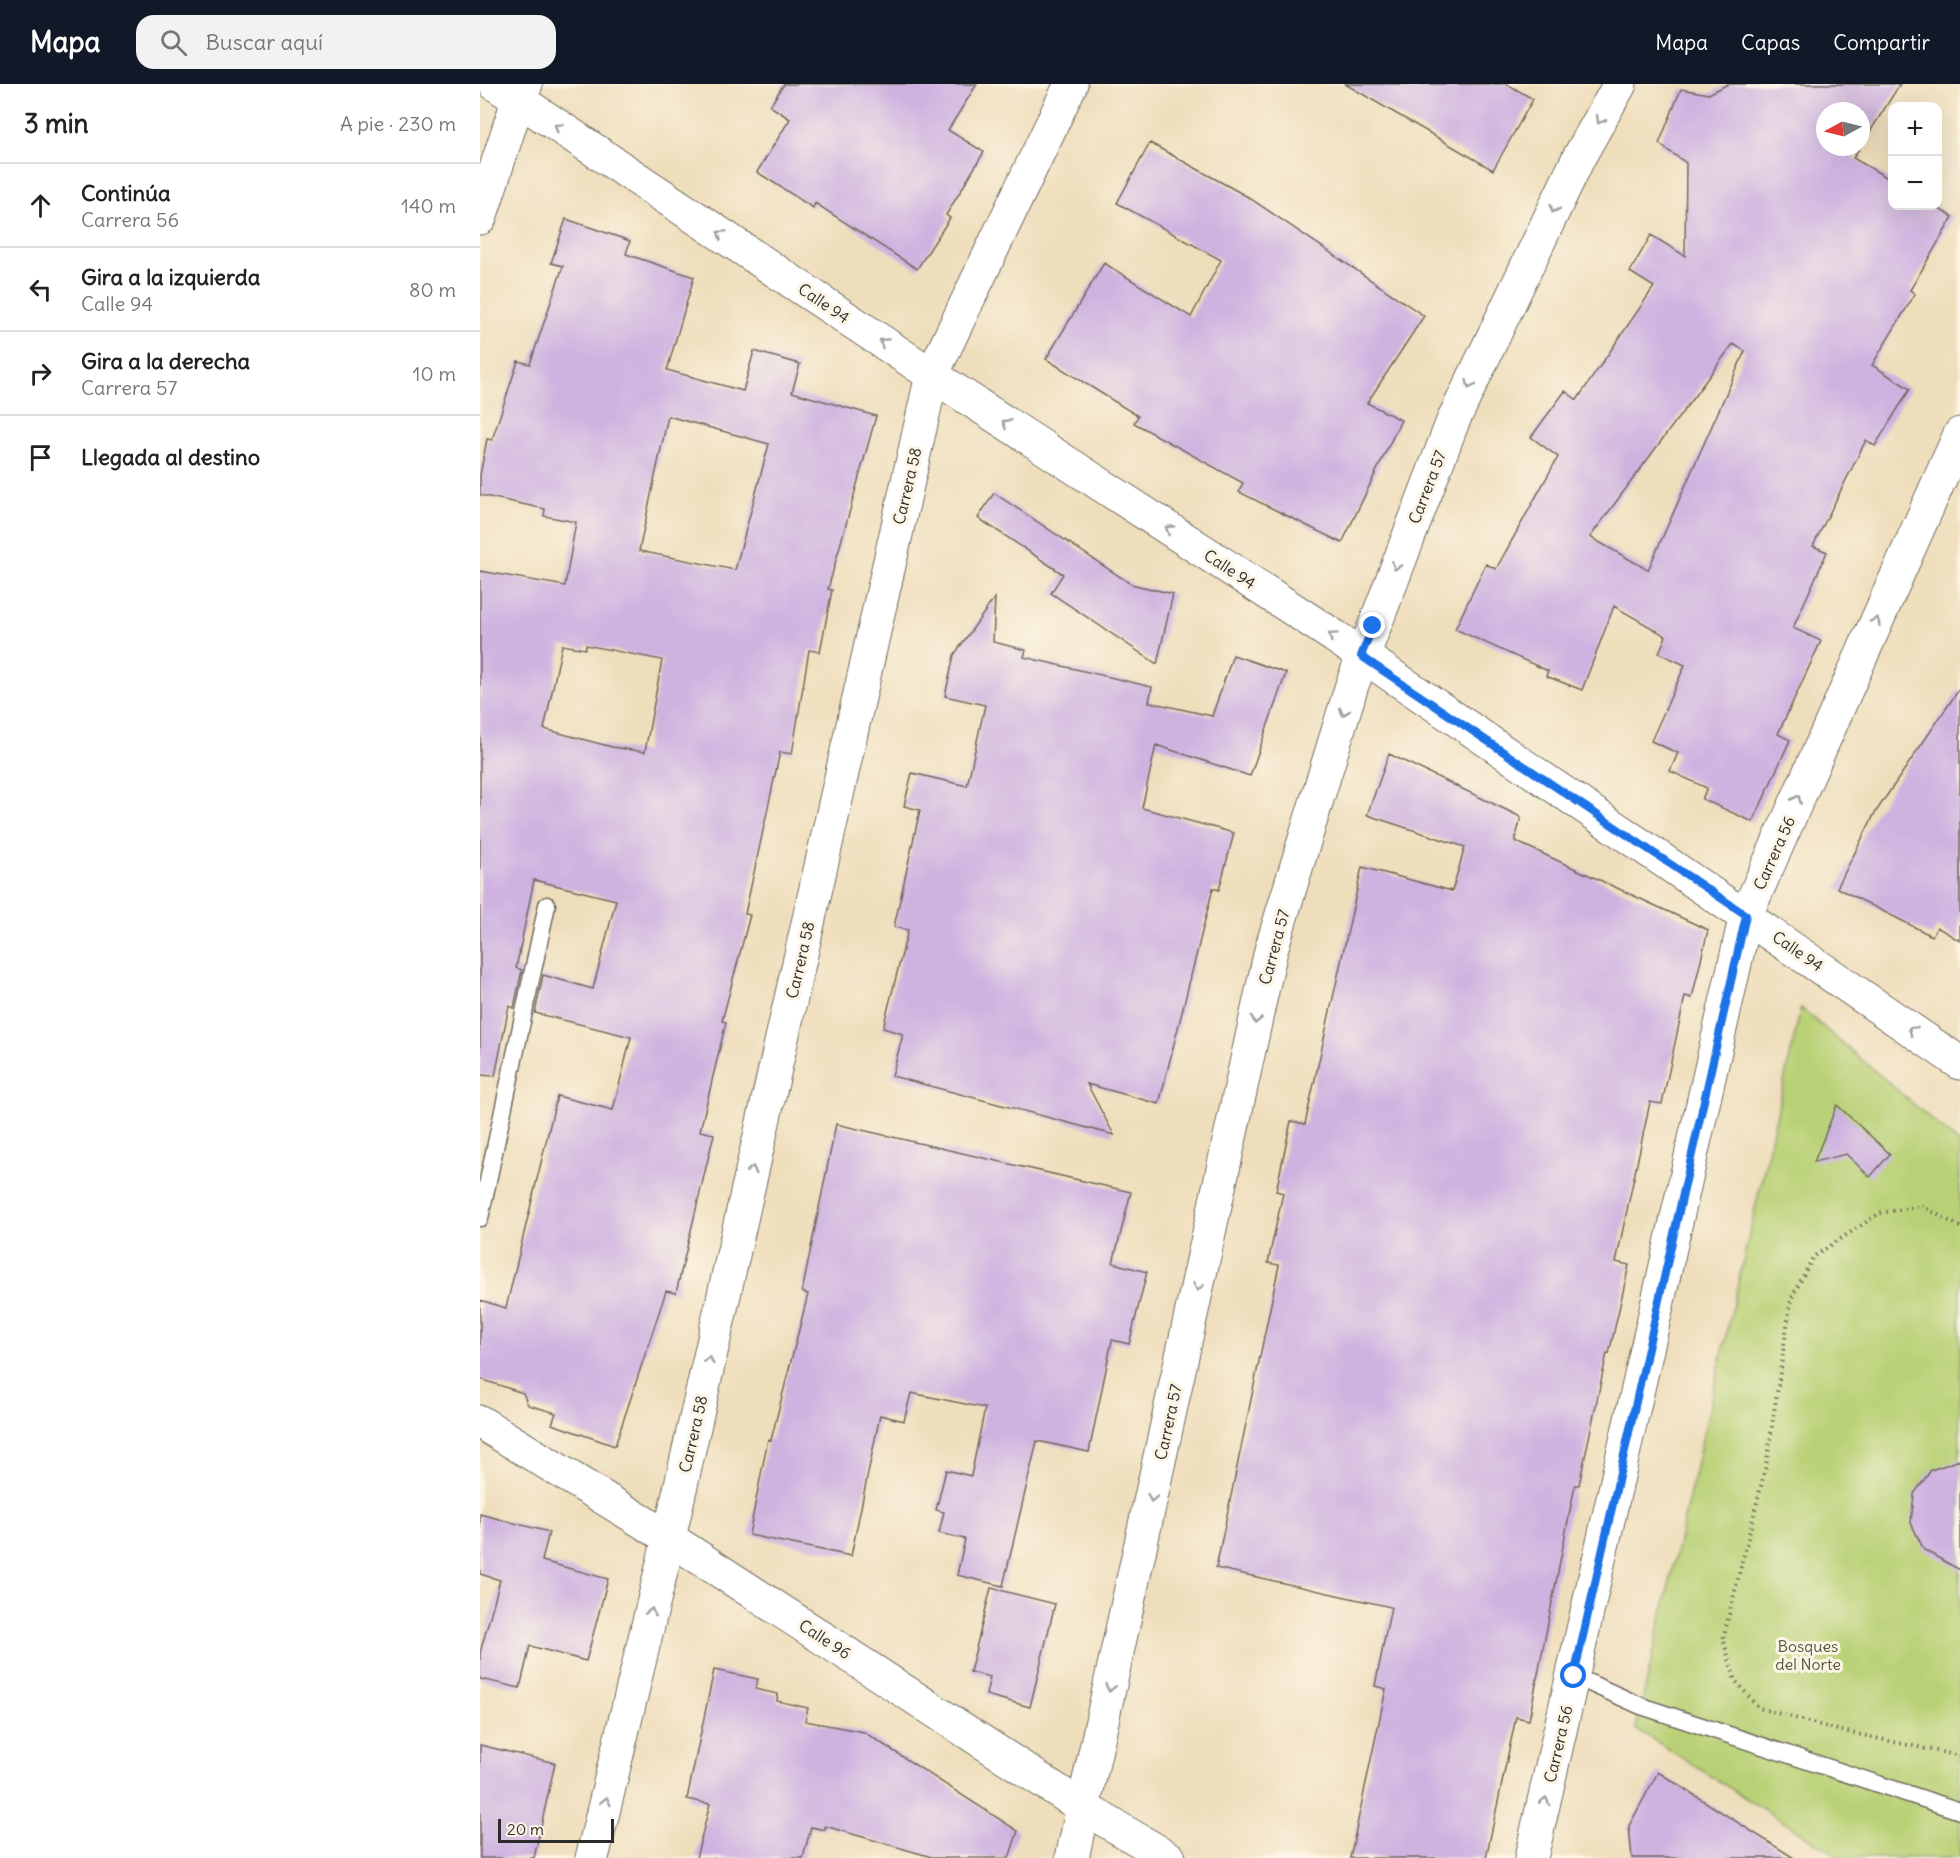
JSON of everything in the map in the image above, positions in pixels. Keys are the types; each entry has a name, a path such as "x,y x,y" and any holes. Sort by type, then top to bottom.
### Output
{"street":[{"name":"Carrera 58","path":"592,1858 669,1538 932,375 1071,84"},
{"name":"Carrera 57","path":"1072,1858 1271,950 1361,656 1453,421 1579,157 1620,84"},
{"name":"Calle 94","path":"513,89 932,375 1361,656 1746,915 1960,1063"},
{"path":"480,218 513,89"},
{"name":"Carrera 56","path":"1531,1858 1746,915 1960,434"},
{"name":"Calle 96","path":"480,1422 669,1538 1084,1808 1168,1858"}],"lane":[{"path":"480,1218 547,905"},
{"path":"1574,1676 1641,1706 1960,1811"}],"path":[{"path":"1960,1227 1922,1206 1880,1213 1813,1257 1791,1299 1766,1466 1723,1639 1735,1680 1759,1708 1849,1732 1960,1756"}],"green space":[{"name":"Bosques del Norte","path":"1801,1008 1960,1144 1960,1858 1841,1858 1636,1729"}],"building":[{"path":"784,84 977,84 948,130 984,152 946,215 950,218 917,269 815,203 813,208 757,172 790,119 770,106"},
{"path":"1345,84 1507,84 1533,99 1493,170"},
{"path":"1728,84 1900,84 1870,132 1870,102 1816,102 1816,156 1854,156 1853,158 1888,178 1888,210 1941,210 1953,217 1910,290 1915,294 1872,365 1910,389 1875,446 1866,440 1813,546 1827,552 1793,628 1821,641 1778,734 1790,740 1753,822 1702,799 1707,788 1670,771 1678,753 1651,741 1685,665 1659,653 1666,636 1614,606 1582,690 1546,676 1548,671 1455,629 1486,564 1496,569 1558,457 1531,437 1565,391 1577,400 1654,287 1630,272 1651,235 1685,256 1686,163 1659,144 1681,89 1709,94","holes":["1733,344 1745,351 1648,570 1590,537"]},
{"path":"1150,143 1248,197 1424,316 1367,403 1401,420 1342,543 1239,492 1243,483 1134,423 1138,416 1046,359 1104,263 1191,317 1221,260 1117,203"},
{"path":"566,219 630,241 626,254 694,277 667,370 743,391 754,351 800,364 792,392 876,416 828,589 832,590 820,652 809,650 792,754 780,752 745,914 750,915 722,1021 726,1022 700,1131 714,1134 676,1293 666,1291 615,1446 552,1424 556,1413 528,1405 523,1393 480,1379 480,1300 506,1308 557,1096 613,1110 631,1037 535,1013 543,975 593,989 616,900 534,880 516,968 522,970 514,1008 509,1006 495,1076 480,1075 480,571 565,586 576,522 544,516 545,509 480,495 480,475 487,439 492,440 518,361 530,364 563,266 551,263","holes":["668,416 769,444 735,570 639,551","562,645 585,649 586,645 662,660 645,752 612,747 544,729"]},
{"path":"994,493 1131,584 1173,594 1157,664 1051,593 1063,574 978,518"},
{"path":"995,597 993,642 1026,650 1024,657 1152,687 1149,702 1212,716 1233,655 1286,673 1250,776 1156,745 1142,808 1234,833 1219,890 1213,888 1159,1104 1087,1084 1114,1135 892,1076 903,1034 883,1028 908,930 894,927 920,810 904,806 912,773 967,786 985,705 945,696 954,655"},
{"path":"1960,688 1960,941 1937,927 1932,936 1837,888 1875,813"},
{"path":"1389,754 1521,817 1515,841 1708,930 1692,998 1685,996 1662,1104 1650,1102 1616,1262 1629,1265 1609,1354 1607,1353 1579,1485 1575,1485 1529,1720 1516,1717 1486,1858 1350,1858 1386,1689 1375,1686 1391,1607 1216,1568 1279,1265 1268,1263 1283,1193 1276,1191 1291,1121 1305,1124 1362,867 1452,891 1465,847 1367,815"},
{"path":"1837,1105 1890,1154 1870,1177 1846,1154 1814,1162"},
{"path":"836,1124 1131,1192 1113,1263 1147,1272 1129,1344 1112,1340 1089,1452 1037,1441 1003,1586 957,1575 965,1539 939,1533 944,1512 936,1510 946,1470 971,1476 985,1408 911,1393 904,1421 880,1415 851,1556 749,1535 768,1439 771,1440 808,1294 802,1292"},
{"path":"1960,1460 1960,1570 1924,1550 1911,1523 1914,1494 1931,1470"},
{"path":"480,1514 549,1532 542,1561 608,1579 586,1661 530,1646 520,1688 480,1679 480,1653 500,1580 480,1574"},
{"path":"991,1588 1055,1604 1030,1707 986,1695 990,1677 970,1672"},
{"path":"714,1670 758,1679 755,1689 778,1694 777,1701 808,1708 805,1721 864,1732 1018,1831 1009,1858 935,1858 825,1826 825,1830 811,1827 803,1858 696,1858 710,1804 687,1799"},
{"path":"480,1745 555,1763 534,1858 480,1858"},
{"path":"1658,1772 1794,1858 1632,1858 1629,1826"}],"route":[{"path":"1373,626 1361,656 1746,915 1574,1676"}]}
